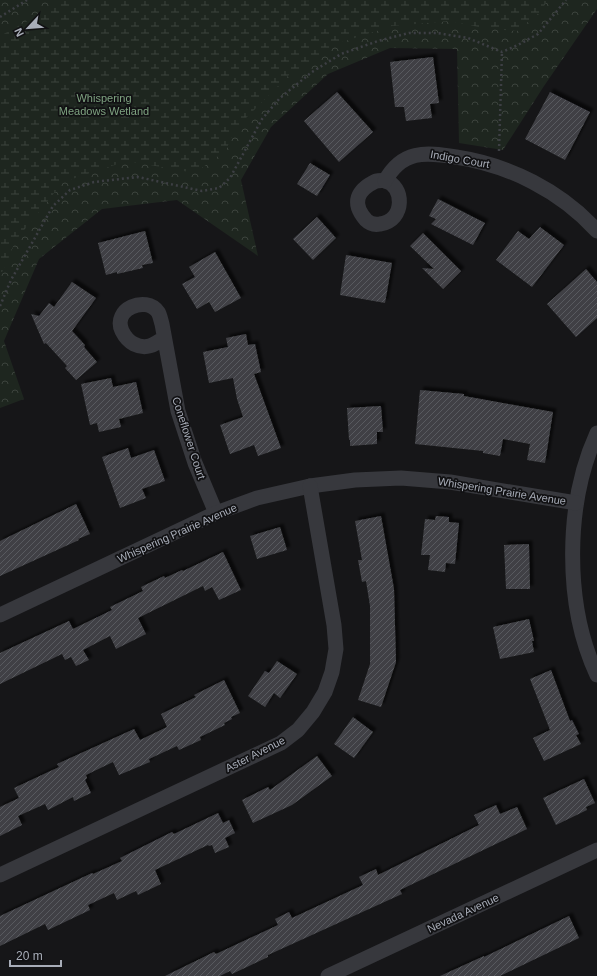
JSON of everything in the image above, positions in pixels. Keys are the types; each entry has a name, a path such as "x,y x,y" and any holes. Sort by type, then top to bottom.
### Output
{"street":[{"name":"Indigo Court","path":"385,181 390,172 399,162 412,156 425,153 479,160 499,167 539,185 568,204 597,231"},
{"name":"Coneflower Court","path":"164,338 178,411 195,463 216,513"},
{"path":"597,433 583,472 576,503 572,544 576,605 585,644 597,675"},
{"name":"Whispering Prairie Avenue","path":"0,615 216,513 257,498 310,486 355,480 401,478 450,482 576,503"},
{"name":"Aster Avenue","path":"0,875 281,743 298,730 313,712 328,685 336,649 334,625 310,486"},
{"name":"Nevada Avenue","path":"328,976 597,850"}],"path":[{"path":"0,17 27,0"},
{"path":"0,306 11,280 53,206 70,190 94,182 138,177 202,191 219,188 230,178 262,119 280,98 312,72 341,54 378,41 409,33 437,32 468,38 502,52 518,46 538,34 566,0"},
{"path":"499,167 502,52"}],"green space":[{"name":"Whispering Meadows Wetland","path":"0,0 597,0 597,9 544,86 503,150 459,143 457,49 390,48 328,74 271,127 241,180 258,256 177,200 102,209 39,259 4,341 24,399 0,408"},
{"name":"Whispering Meadows Wetland","path":"66,0 548,0 540,12 517,31 483,28 450,21 392,26 339,43 289,75 235,129 226,150 195,173 127,161 63,182 16,240 0,277 0,36"}],"building":[{"path":"433,57 439,103 430,104 432,118 406,121 404,107 395,107 390,62"},
{"path":"337,92 373,132 339,162 304,121"},
{"path":"550,92 590,112 565,160 525,139"},
{"path":"310,163 330,175 317,196 297,184"},
{"path":"438,199 485,223 473,245 431,224 436,219 429,216"},
{"path":"317,217 336,238 313,260 293,239"},
{"path":"540,227 564,245 532,287 496,260 518,231 529,239"},
{"path":"145,231 153,263 142,265 143,268 106,275 98,243"},
{"path":"423,233 461,271 443,289 422,268 434,269 410,246"},
{"path":"215,252 241,298 215,312 209,302 197,309 182,284 195,277 189,267"},
{"path":"346,255 392,263 385,303 340,295"},
{"path":"586,269 597,282 597,318 576,337 547,304"},
{"path":"72,282 96,298 72,331 85,345 84,347 97,362 76,380 65,368 67,366 46,343 44,344 31,314 39,316 49,303 54,307"},
{"path":"246,334 248,345 255,344 261,372 254,374 281,448 258,456 254,445 230,454 220,425 243,417 237,399 233,378 209,383 203,352 228,347 226,338"},
{"path":"111,378 113,387 136,382 143,413 119,419 121,427 99,432 97,423 90,425 81,384"},
{"path":"420,390 464,394 464,396 553,412 545,463 527,460 530,444 503,439 500,456 483,453 483,451 415,444"},
{"path":"381,406 383,432 377,432 377,444 350,446 347,408"},
{"path":"128,448 131,458 154,450 165,481 142,489 146,498 120,508 102,457"},
{"path":"76,504 90,534 0,576 0,541"},
{"path":"381,516 394,589 396,662 381,707 358,700 370,664 370,606 366,581 362,582 358,560 362,560 355,521"},
{"path":"436,516 449,517 449,522 459,523 455,564 446,563 445,572 428,570 430,555 421,555 425,519 435,520"},
{"path":"280,527 287,550 257,559 250,536"},
{"path":"529,544 530,589 506,589 504,545"},
{"path":"223,552 241,590 219,600 212,587 205,591 203,586 138,618 146,634 116,649 110,636 83,650 89,660 76,666 71,657 65,660 62,654 0,684 0,653 69,621 73,629 112,610 110,607 143,591 141,587 164,576 165,578 182,570 183,571"},
{"path":"529,619 534,641 532,641 534,652 500,659 493,627"},
{"path":"277,661 297,674 280,698 274,693 265,707 248,696 265,671 269,673"},
{"path":"551,670 570,721 572,720 579,734 576,735 581,744 544,761 533,738 550,730 530,679"},
{"path":"224,680 240,713 231,717 232,719 224,723 225,725 200,737 201,740 179,750 177,746 149,759 150,762 119,775 113,762 86,775 87,778 85,780 91,793 74,801 73,797 48,810 45,804 18,816 22,825 0,836 0,807 19,798 14,788 59,767 57,764 134,729 140,740 167,727 161,714 196,697 194,695"},
{"path":"353,717 373,732 354,758 334,744"},
{"path":"317,756 332,776 292,805 253,823 242,800 268,787 270,790"},
{"path":"584,779 595,803 586,807 587,810 556,825 543,798"},
{"path":"496,805 500,814 517,807 527,829 400,890 402,894 268,955 268,957 232,974 230,971 220,976 165,976 214,952 216,954 278,925 275,919 289,912 292,918 363,885 359,877 376,869 378,875 479,825 474,815"},
{"path":"218,813 223,823 229,820 235,833 225,838 229,847 215,853 212,845 208,845 155,870 161,884 138,895 136,891 117,900 114,893 88,905 90,910 48,930 45,924 0,946 0,916 92,873 93,874 122,861 120,858 172,832 174,834"},
{"path":"569,916 579,938 500,976 440,976 484,957"}]}
